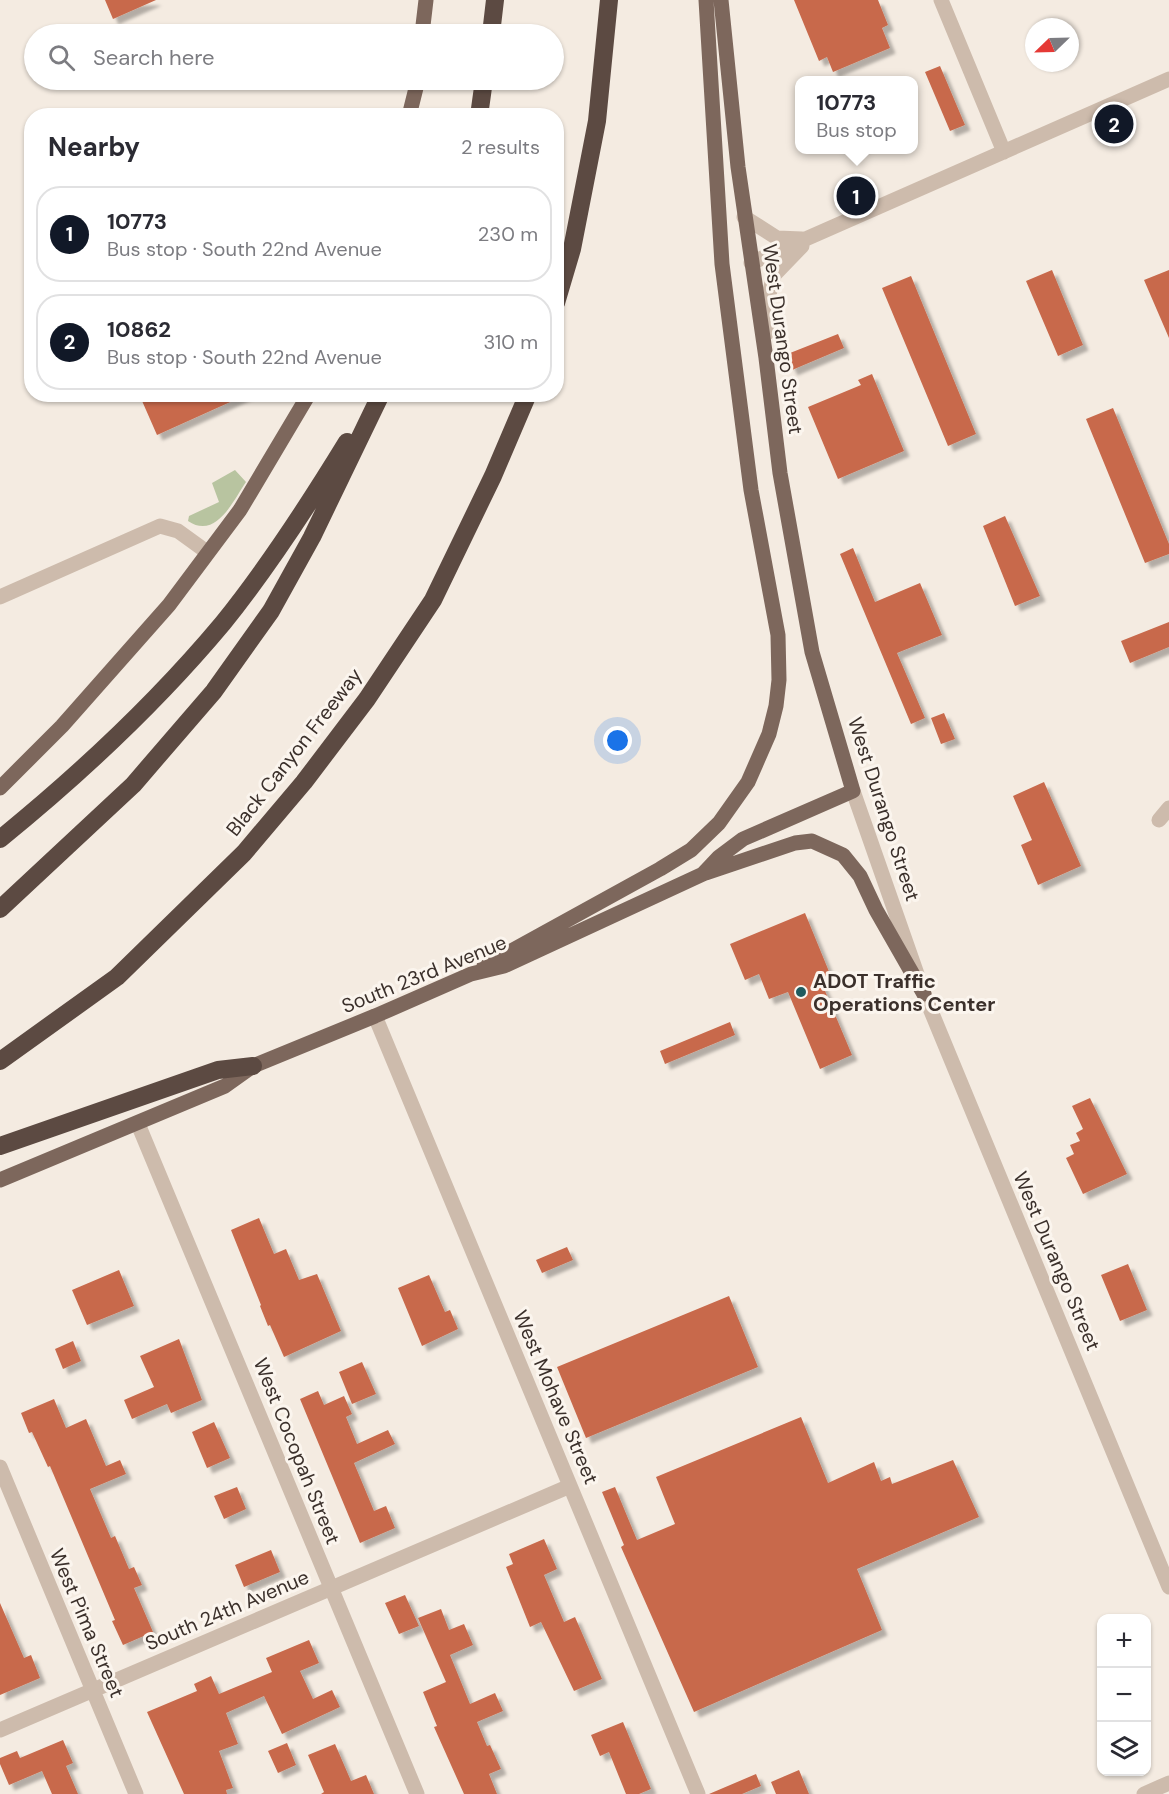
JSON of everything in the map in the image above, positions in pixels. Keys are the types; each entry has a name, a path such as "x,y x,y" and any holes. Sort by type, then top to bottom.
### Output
{"highway":[{"path":"492,24 495,0"},
{"path":"564,276 572,249 597,121 609,0"},
{"path":"480,108 483,90"},
{"path":"0,839 56,792 146,708 222,623 287,536 371,402"},
{"path":"0,909 133,785 214,691 276,602 312,537 377,402"},
{"name":"Black Canyon Freeway","path":"0,1060 117,977 244,854 304,782 367,699 433,600 494,476 525,402"},
{"path":"0,1146 218,1070 253,1066"}],"main road":[{"path":"423,24 426,0"},
{"path":"471,974 691,850 719,823 748,782 769,734 776,706 779,680 778,635 751,490 722,264 706,0"},
{"name":"West Durango Street","path":"722,0 744,217 766,358 780,473 812,652 853,791"},
{"path":"411,108 416,90"},
{"path":"0,788 62,726 169,605 240,510 304,402"},
{"name":"South 23rd Avenue","path":"0,1180 225,1086 253,1066 471,974 504,966 703,874 718,857 743,839 853,791"},
{"path":"703,874 795,843 812,841 843,855 860,876 876,910 924,994"}],"street":[{"path":"941,0 1004,152"},
{"path":"752,263 1169,79"},
{"path":"744,217 777,238 808,239"},
{"path":"766,358 767,302 774,275 808,239"},
{"path":"0,597 160,526 178,531 207,552"},
{"name":"West Durango Street","path":"853,791 924,994 1169,1587"},
{"name":"West Mohave Street","path":"375,1016 698,1794"},
{"name":"West Cocopah Street","path":"138,1124 417,1794"},
{"name":"West Pima Street","path":"0,1467 136,1794"},
{"name":"South 24th Avenue","path":"0,1730 570,1486"},
{"path":"1144,1794 1169,1783"}],"green space":[{"path":"235,470 246,482 223,516 207,526 198,526 188,521 189,516 219,502 212,483"}],"building":[{"path":"105,0 156,0 113,19"},
{"path":"794,0 878,0 888,25 882,28 890,48 833,72 827,57 819,61"},
{"path":"940,66 965,125 950,131 925,72"},
{"path":"1052,270 1083,345 1058,356 1026,281"},
{"path":"1169,270 1169,338 1144,280"},
{"path":"911,276 976,434 948,446 882,288"},
{"path":"838,334 844,348 792,370 785,355"},
{"path":"872,374 904,451 838,479 808,407 861,385 858,380"},
{"path":"143,402 230,402 157,435"},
{"path":"1113,408 1169,544 1169,554 1145,563 1086,419"},
{"path":"1005,516 1040,596 1015,606 983,526"},
{"path":"853,548 875,602 920,583 942,635 897,653 925,718 911,724 840,554"},
{"path":"1169,622 1169,647 1130,663 1121,641"},
{"path":"944,713 955,739 941,744 931,718"},
{"path":"1044,782 1081,866 1038,885 1021,845 1032,840 1013,796"},
{"path":"805,913 830,974 820,979 852,1055 820,1069 788,992 769,999 759,974 745,980 730,944"},
{"path":"730,1022 735,1035 665,1064 660,1051"},
{"path":"1090,1098 1127,1174 1083,1194 1066,1158 1074,1154 1070,1145 1080,1141 1076,1133 1083,1129 1072,1106"},
{"path":"259,1218 274,1254 286,1249 299,1280 317,1274 341,1331 284,1357 270,1325 268,1326 231,1230"},
{"path":"567,1247 573,1260 542,1273 536,1260"},
{"path":"1128,1264 1147,1310 1120,1321 1101,1275"},
{"path":"119,1270 134,1306 87,1325 72,1290"},
{"path":"429,1275 445,1312 450,1310 458,1329 422,1346 398,1288"},
{"path":"729,1296 758,1367 586,1438 557,1367"},
{"path":"179,1339 202,1400 171,1413 167,1404 132,1419 124,1400 154,1387 140,1356"},
{"path":"73,1341 81,1361 63,1369 55,1349"},
{"path":"362,1362 376,1394 352,1404 339,1372"},
{"path":"318,1391 324,1405 344,1396 352,1414 346,1417 357,1444 388,1430 395,1444 354,1463 374,1511 386,1506 395,1528 360,1543 300,1399"},
{"path":"54,1399 66,1428 86,1419 106,1466 120,1460 126,1474 90,1489 111,1538 115,1536 129,1569 134,1567 142,1585 134,1588 153,1632 123,1645 112,1621 115,1620 50,1466 48,1467 32,1432 29,1433 21,1413"},
{"path":"801,1417 828,1483 874,1462 881,1481 890,1477 892,1484 953,1460 979,1517 857,1569 882,1630 694,1712 621,1547 624,1545 602,1492 615,1487 637,1540 675,1524 656,1477"},
{"path":"214,1422 230,1458 207,1468 192,1432"},
{"path":"237,1487 246,1509 224,1519 214,1496"},
{"path":"544,1539 557,1569 544,1575 564,1622 575,1617 602,1679 574,1691 541,1622 530,1627 506,1567 513,1564 509,1554"},
{"path":"271,1550 280,1572 244,1587 235,1565"},
{"path":"405,1595 419,1626 399,1634 385,1603"},
{"path":"0,1603 24,1658 31,1655 40,1678 0,1695"},
{"path":"441,1609 449,1630 464,1624 473,1645 450,1655 470,1704 495,1693 503,1711 477,1722 487,1746 490,1745 501,1769 489,1774 497,1794 464,1794 434,1727 437,1726 423,1692 446,1682 418,1618"},
{"path":"309,1640 319,1663 300,1671 313,1699 332,1690 340,1707 282,1734 264,1696 226,1713 238,1744 219,1751 233,1788 226,1790 227,1794 184,1794 147,1712 197,1691 194,1684 211,1676 219,1694 272,1672 266,1658"},
{"path":"623,1722 651,1789 639,1794 626,1794 609,1752 600,1756 591,1735"},
{"path":"63,1740 73,1763 66,1766 78,1794 52,1794 42,1771 9,1785 0,1764 0,1758 17,1751 20,1758"},
{"path":"287,1743 296,1765 278,1773 268,1751"},
{"path":"335,1744 351,1781 366,1775 374,1794 321,1794 324,1792 308,1755"},
{"path":"799,1770 809,1794 776,1794 771,1782"},
{"path":"756,1774 761,1786 742,1794 709,1794"}],"place":[{"name":"10862","path":"1114,124"},
{"name":"10773","path":"856,196"},
{"name":"ADOT Traffic Operations Center","path":"801,992"}]}
